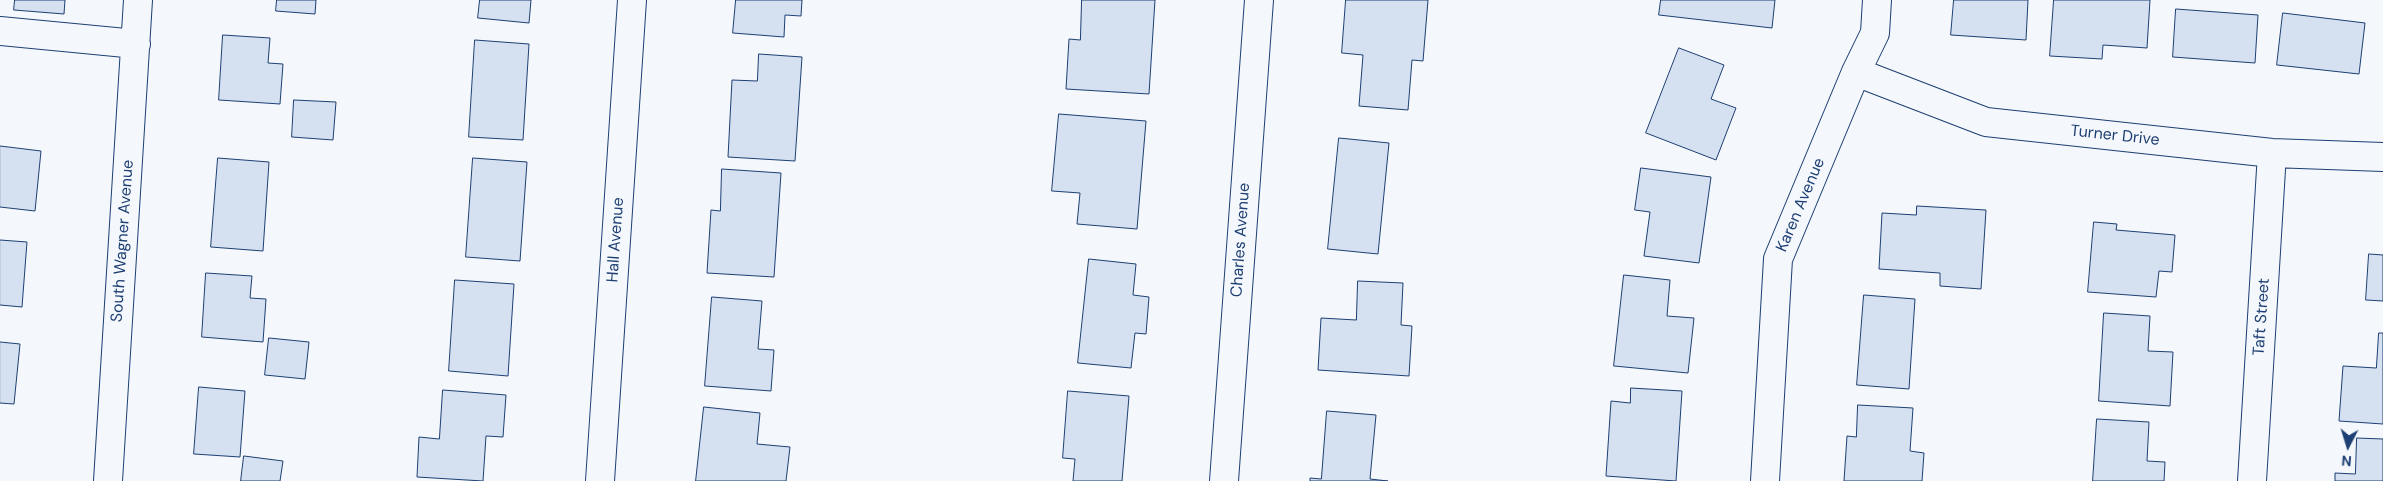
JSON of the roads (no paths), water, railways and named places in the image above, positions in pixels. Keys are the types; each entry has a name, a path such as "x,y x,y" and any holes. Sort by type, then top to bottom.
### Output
{"street":[{"name":"South Wagner Avenue","path":"108,481 138,0"},
{"name":"Hall Avenue","path":"600,481 632,0"},
{"name":"Charles Avenue","path":"1224,481 1259,0"},
{"name":"Karen Avenue","path":"1765,481 1778,259 1856,72 1875,33 1877,0"},
{"path":"0,31 136,44"},
{"name":"Turner Drive","path":"1856,72 1986,122 2272,153 2383,157"},
{"name":"Taft Street","path":"2252,481 2272,153"}]}
